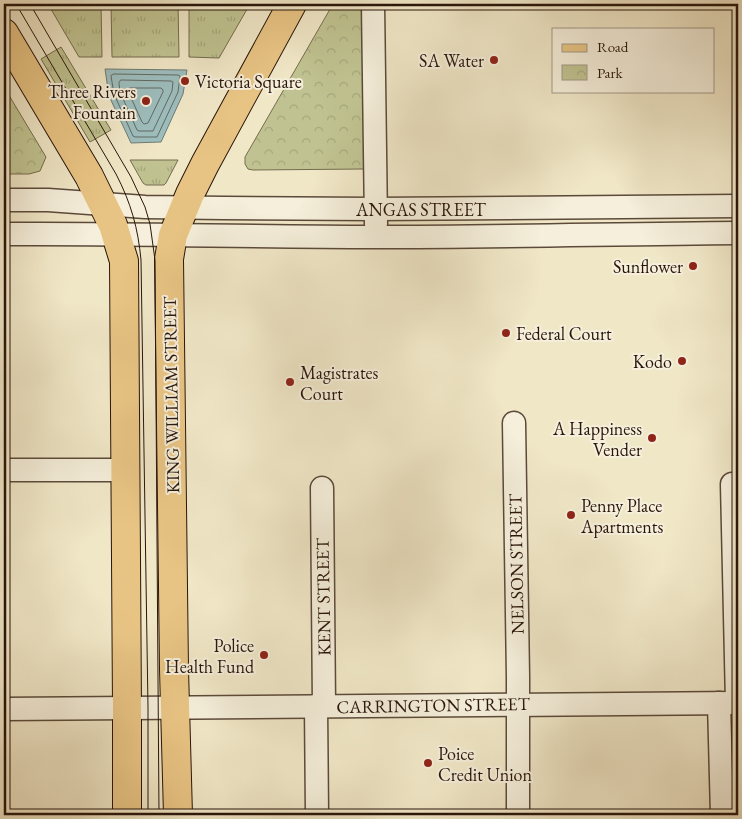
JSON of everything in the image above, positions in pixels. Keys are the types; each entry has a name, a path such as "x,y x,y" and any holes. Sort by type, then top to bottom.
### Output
{"main road":[{"name":"KING WILLIAM STREET","path":"178,815 174,669 169,259 173,235 184,207 205,164 292,4"},
{"path":"4,33 80,159 116,234 124,261 127,815"}],"street":[{"path":"374,4 376,237"},
{"name":"ANGAS STREET","path":"4,200 48,200 184,207 376,209 738,206"},
{"name":"ANGAS STREET","path":"4,234 80,233 376,237 738,233"},
{"name":"NELSON STREET","path":"514,423 518,815"},
{"path":"4,470 126,470"},
{"path":"722,815 731,703 736,570 732,484"},
{"name":"KENT STREET","path":"317,815 322,488"},
{"name":"CARRINGTON STREET","path":"4,709 731,703"}],"green space":[{"path":"48,4 101,4 102,57 79,57"},
{"path":"111,4 178,4 179,57 112,57"},
{"path":"189,4 250,4 219,58 189,57"},
{"path":"333,4 365,4 364,169 248,169 245,164 245,157"},
{"path":"61,47 111,130 90,142 41,59"},
{"path":"4,87 46,157 40,171 29,174 4,174"},
{"path":"130,160 178,160 164,185 146,185"}],"water":[{"path":"105,69 187,70 183,94 161,142 131,143 109,96"}],"tram line":[{"path":"16,4 116,174 130,206 138,237 141,260 148,815"},
{"path":"30,4 131,177 145,207 150,224 155,260 159,815"}],"place":[{"name":"SA Water","path":"494,60"},
{"name":"Victoria Square","path":"185,81"},
{"name":"Three Rivers Fountain","path":"146,101"},
{"name":"Sunflower","path":"693,266"},
{"name":"Federal Court","path":"506,333"},
{"name":"Kodo","path":"682,361"},
{"name":"Magistrates Court","path":"290,382"},
{"name":"A Happiness Vender","path":"652,438"},
{"name":"Penny Place Apartments","path":"571,515"},
{"name":"Police Health Fund","path":"264,655"},
{"name":"Poice Credit Union","path":"428,763"}]}
